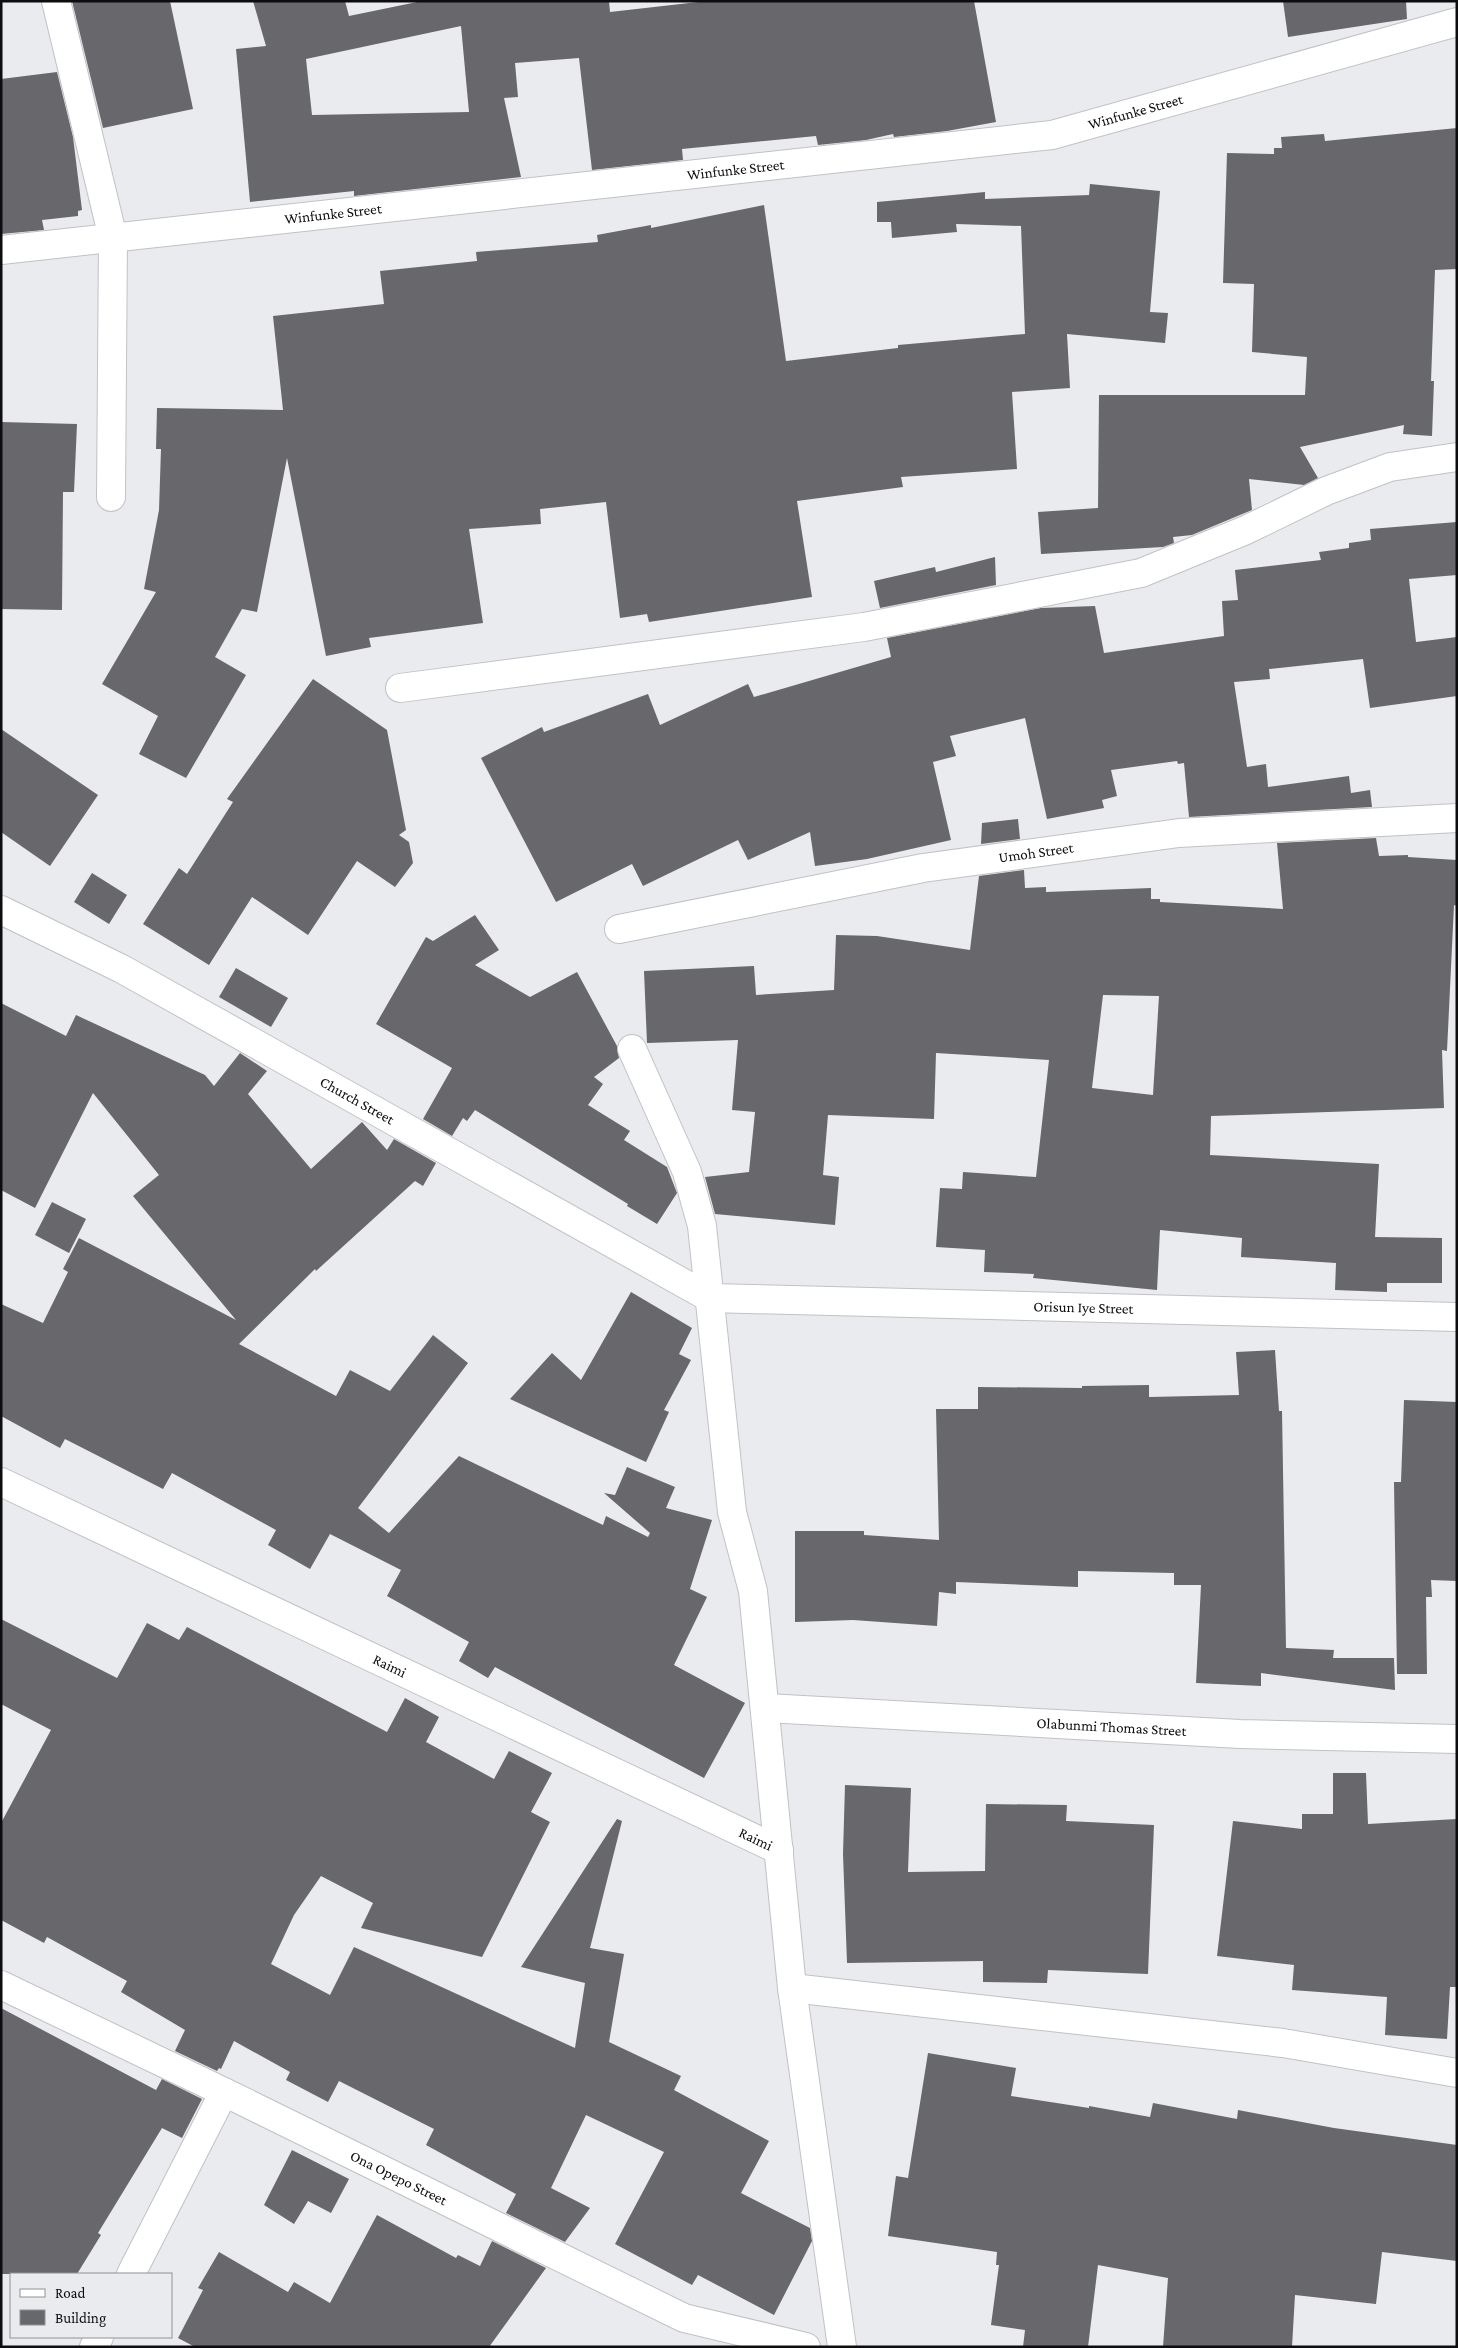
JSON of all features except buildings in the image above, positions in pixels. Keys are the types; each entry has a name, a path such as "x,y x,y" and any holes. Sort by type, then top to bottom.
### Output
{"street":[{"path":"56,1 113,238 110,497"},
{"name":"Winfunke Street","path":"1,250 1052,135 1457,22"},
{"path":"400,688 864,627 1142,573 1246,530 1326,492 1390,467 1457,456"},
{"name":"Umoh Street","path":"619,929 923,868 1179,833 1457,818"},
{"name":"Church Street","path":"1,910 122,969 710,1298"},
{"path":"632,1049 687,1172 702,1226 732,1512 753,1591 792,1988 842,2347"},
{"name":"Orisun Iye Street","path":"710,1298 1457,1317"},
{"name":"Raimi","path":"1,1482 779,1850"},
{"name":"Olabunmi Thomas Street","path":"766,1708 1240,1734 1457,1739"},
{"name":"Ona Opepo Street","path":"1,1986 224,2092 684,2318 806,2347"},
{"path":"792,1988 1283,2043 1457,2073"},
{"path":"132,2273 224,2092"}]}
